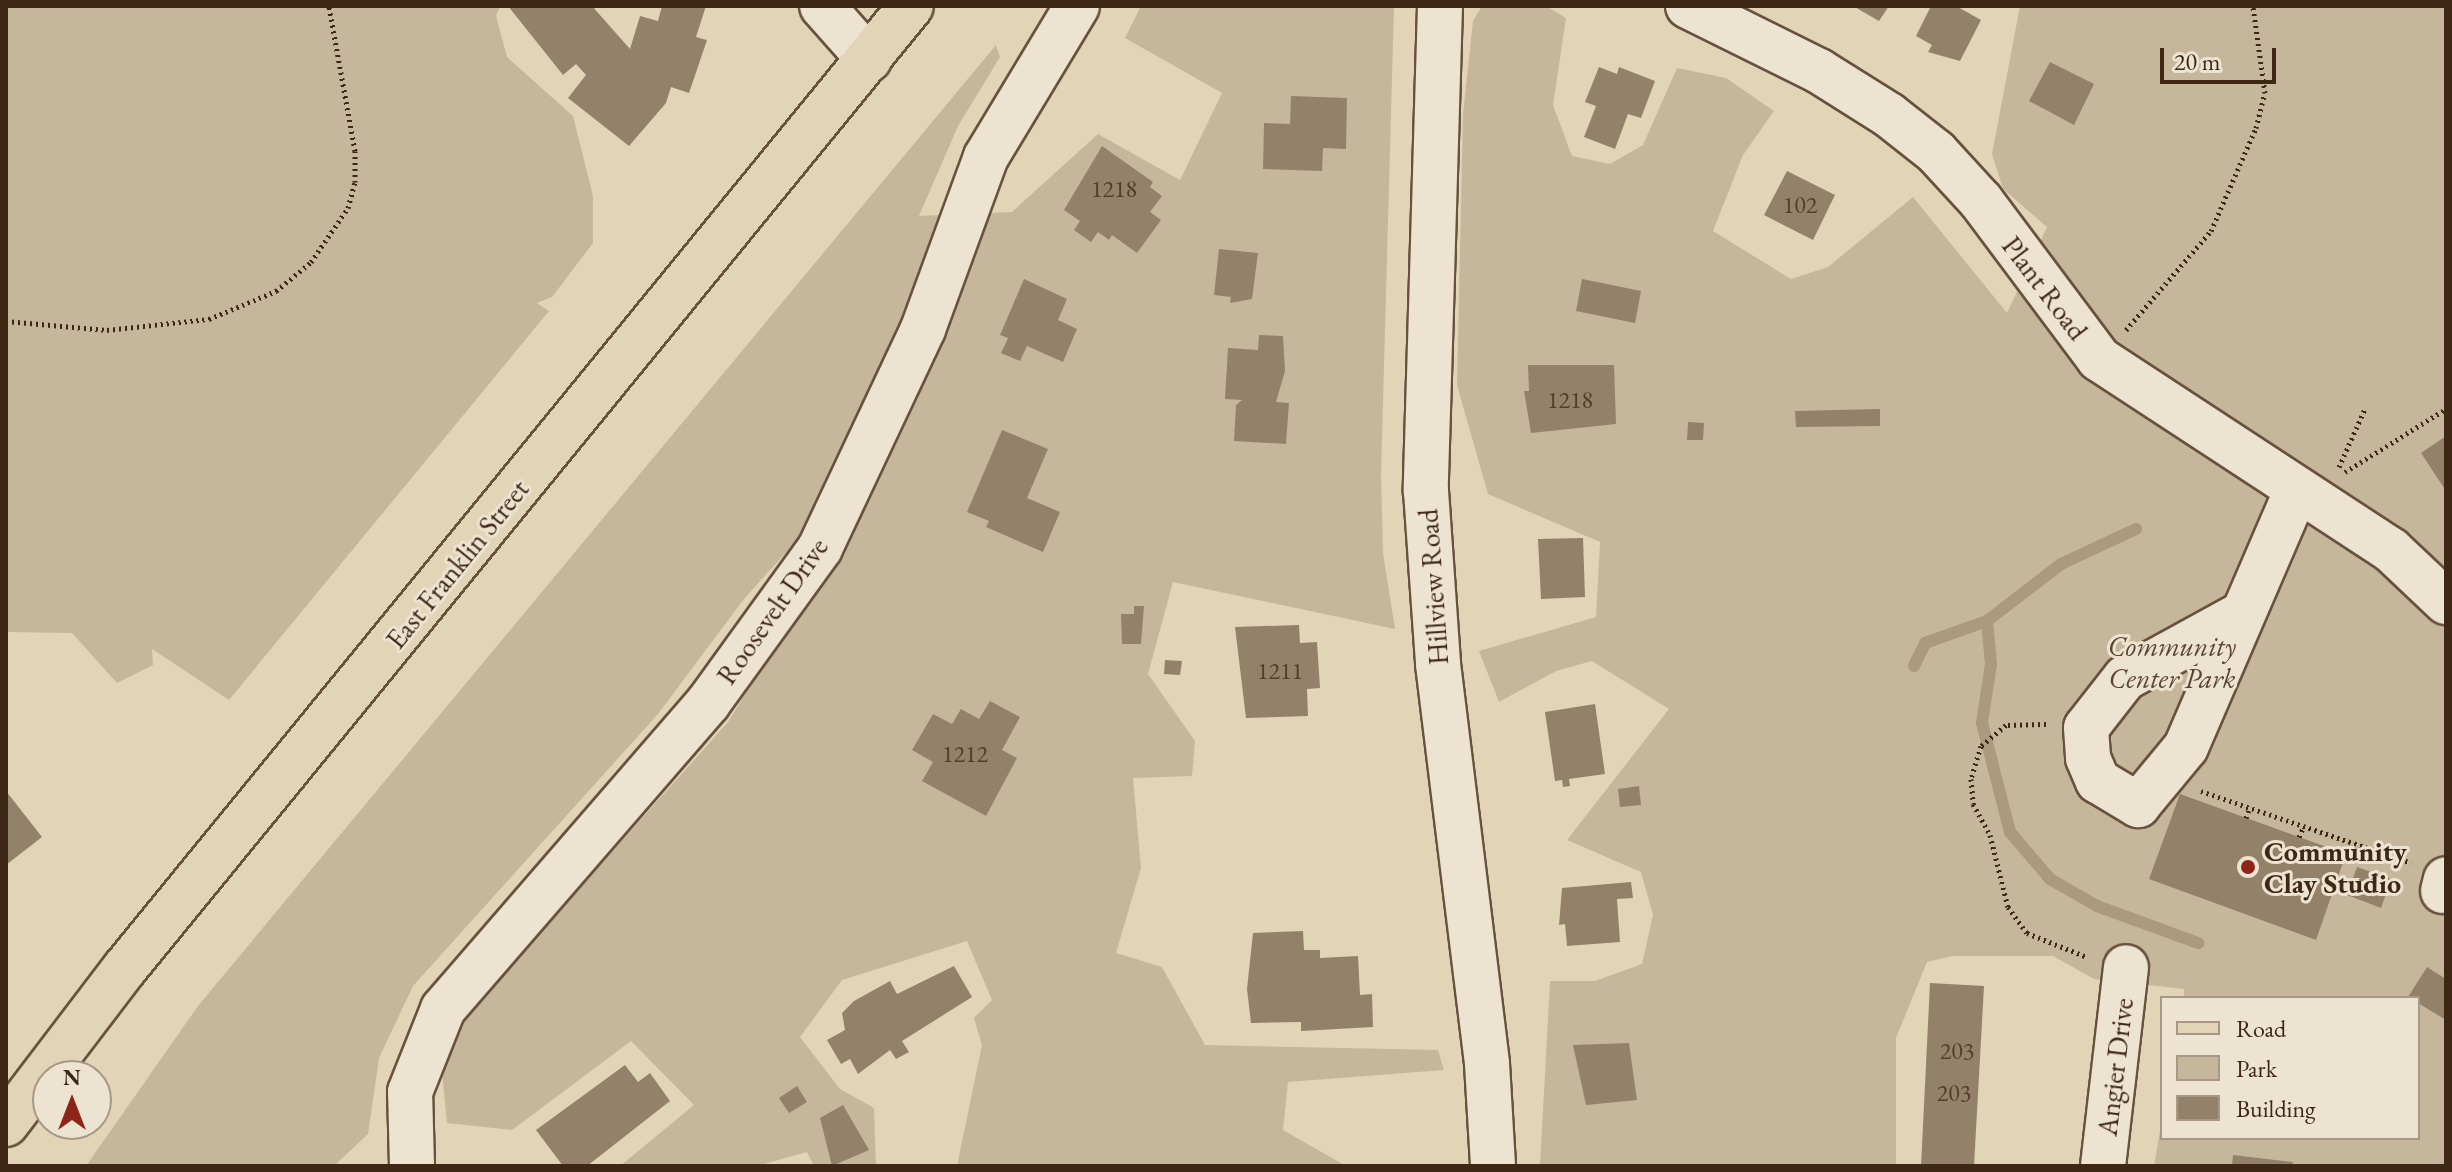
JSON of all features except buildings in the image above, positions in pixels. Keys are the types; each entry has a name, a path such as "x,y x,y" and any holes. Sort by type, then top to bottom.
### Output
{"main road":[{"name":"East Franklin Street","path":"6,1124 125,968 911,6"}],"street":[{"path":"822,6 869,59"},
{"name":"Roosevelt Drive","path":"412,1166 410,1092 443,1009 708,703 820,548 923,329 986,157 1077,6"},
{"name":"Hillview Road","path":"1440,6 1426,491 1438,664 1487,1064 1493,1166"},
{"name":"Plant Road","path":"1688,6 1819,71 1936,152 2099,359 2315,486 2391,550 2446,602"},
{"path":"2238,616 2125,678 2086,728 2088,758 2098,781 2138,805 2186,747 2238,616 2315,486"},
{"name":"Angier Drive","path":"2103,1166 2126,967"}],"path":[{"path":"6,321 107,330 209,319 276,291 311,262 348,208 355,182 329,6"},
{"path":"2099,359 2211,231 2256,128 2265,93 2253,6"},
{"path":"2315,486 2365,409"},
{"path":"2315,486 2446,409"},
{"path":"2006,725 1981,746 1971,779 1973,804 1990,835 2008,907 2027,933 2059,949 2126,967"},
{"path":"2161,777 2374,849"},
{"path":"2246,818 2250,807"},
{"path":"2299,837 2304,826"}],"green space":[{"path":"6,6 500,6 496,16 507,57 573,116 593,196 593,243 552,297 537,303 549,311 229,700 152,649 153,665 117,683 72,633 6,632"},
{"path":"1141,6 1394,6 1381,474 1383,553 1395,629 1173,582 1148,674 1195,741 1192,776 1133,778 1141,868 1116,953 1162,967 1205,1045 1438,1050 1444,1070 1288,1082 1283,1130 1346,1166 957,1166 982,1045 974,1018 992,1000 967,941 842,980 800,1037 840,1089 874,1108 876,1166 814,1166 807,1152 757,1166 620,1166 694,1105 631,1041 512,1130 447,1123 441,1062 465,1016 728,722 820,572 798,539 744,599 658,714 413,986 379,1058 368,1134 334,1166 86,1166 104,1140 112,1140 112,1129 198,1006 996,45 1000,57 958,126 919,216 1012,212 1098,134 1180,180 1222,93 1125,38"},
{"name":"Community Center Park","path":"1482,6 1546,6 1566,18 1553,105 1572,156 1610,164 1643,145 1677,68 1726,78 1774,111 1743,155 1713,231 1791,279 1828,267 1913,197 2007,313 2047,227 2003,189 1992,154 2020,6 2446,6 2446,1166 2154,1166 2160,1131 2160,1140 2420,1140 2420,996 2184,996 2184,989 2094,979 2053,956 1952,956 1927,962 1896,1038 1896,1166 1540,1166 1550,981 1595,981 1642,964 1653,915 1641,872 1567,840 1669,709 1592,661 1556,671 1499,702 1479,651 1596,617 1600,542 1488,494 1457,385 1463,113 1473,21"}],"waterway":[{"path":"2136,529 2061,564 1987,621 1991,664 1982,723 2010,832 2050,879 2097,906 2198,943"},
{"path":"1914,666 1925,643 1987,621"}],"place":[{"name":"Community Clay Studio","path":"2248,867"}]}
